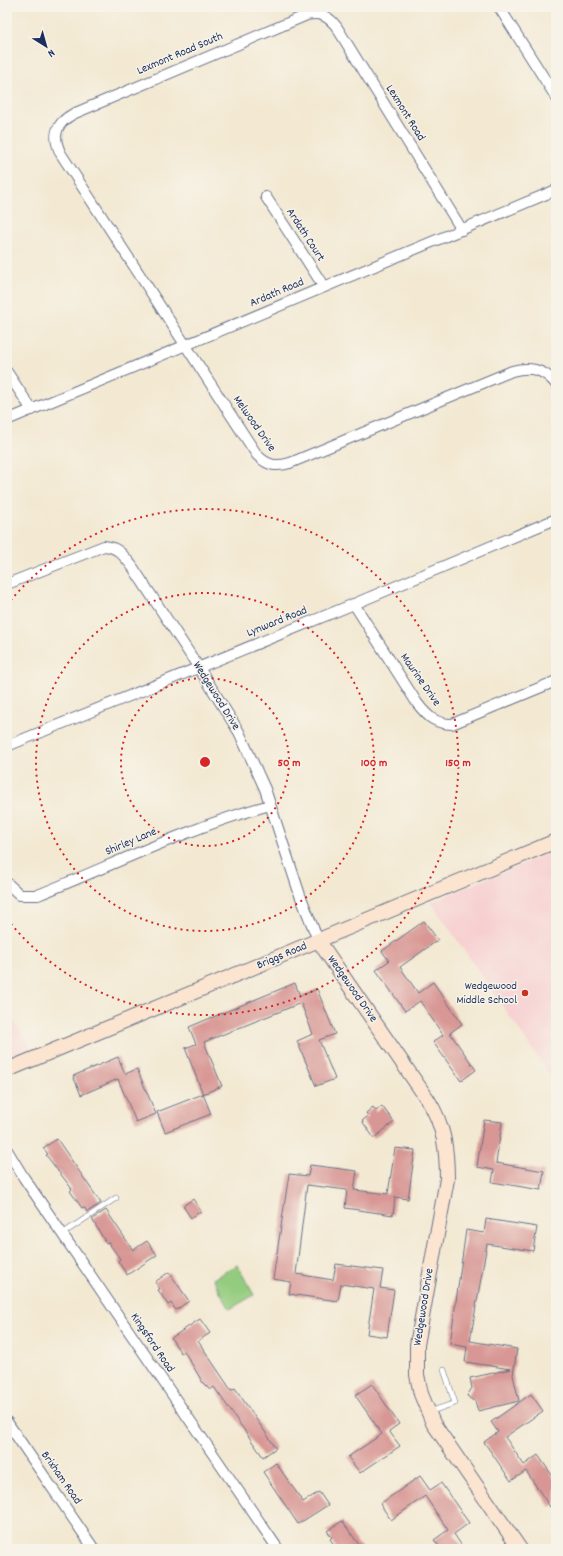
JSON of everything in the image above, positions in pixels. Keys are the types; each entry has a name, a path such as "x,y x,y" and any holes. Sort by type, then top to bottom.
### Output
{"street":[{"path":"499,7 556,97"},
{"name":"Lexmont Road South","path":"56,133 62,121 73,114 307,15 314,13 322,14"},
{"name":"Lexmont Road","path":"322,14 330,19 336,26 462,230"},
{"name":"Melwood Drive","path":"56,133 56,142 61,154 257,456 267,464 278,466 290,463 512,371 523,368 535,369 549,375 556,384"},
{"name":"Ardath Road","path":"7,420 556,190"},
{"name":"Ardath Court","path":"266,198 324,288"},
{"path":"7,372 32,410"},
{"name":"Lynward Road","path":"7,746 354,604 556,519"},
{"name":"Wedgewood Drive","path":"7,584 96,548 104,546 112,547 119,551 132,566 239,732 265,789 300,895 318,940 433,1109 444,1138 447,1163 445,1194 417,1345 417,1375 421,1394 433,1423 520,1549"},
{"name":"Maurine Drive","path":"354,604 417,703 427,715 440,724 452,724 556,681"},
{"name":"Shirley Lane","path":"7,883 20,895 38,895 192,831 221,820 270,805"},
{"name":"Briggs Road","path":"7,1070 556,842"},
{"name":"Kingsford Road","path":"7,1150 62,1234 278,1549"},
{"name":"Brixham Road","path":"7,1422 94,1549"}],"lane":[{"path":"62,1234 116,1198"},
{"path":"428,1412 454,1402 444,1370"}],"shaded area":[{"name":"Wedgewood Middle School","path":"556,850 556,1084 431,902"},
{"path":"7,1012 34,1052 7,1063"}],"green space":[{"path":"237,1265 254,1295 230,1309 213,1279"}],"building":[{"path":"424,921 438,940 400,967 418,993 433,982 462,1024 450,1033 476,1070 461,1081 433,1042 443,1035 420,1001 405,1011 376,970 389,961 382,951"},
{"path":"295,983 300,996 317,989 335,1034 319,1040 335,1079 316,1086 297,1041 313,1034 301,1003 204,1042 222,1086 203,1094 185,1048 196,1044 189,1027"},
{"path":"118,1057 125,1074 137,1069 156,1114 136,1122 118,1079 81,1095 73,1076"},
{"path":"203,1094 211,1114 165,1132 157,1112"},
{"path":"382,1106 394,1122 374,1138 362,1121 368,1116 366,1113 373,1107 376,1111"},
{"path":"484,1120 502,1122 496,1163 544,1171 541,1190 492,1182 494,1170 477,1167"},
{"path":"57,1139 101,1203 87,1212 84,1207 82,1208 70,1191 72,1189 46,1155 48,1154 43,1148"},
{"path":"395,1148 415,1150 408,1199 395,1197 393,1215 345,1208 347,1190 307,1185 296,1274 333,1280 336,1264 383,1270 380,1288 394,1290 387,1337 367,1334 374,1289 341,1284 338,1301 289,1294 291,1282 273,1279 289,1174 308,1176 310,1165 357,1171 354,1190 388,1194"},
{"path":"193,1199 201,1211 191,1218 183,1206"},
{"path":"106,1210 133,1250 147,1241 157,1255 127,1275 118,1261 120,1259 108,1242 106,1243 92,1219"},
{"path":"486,1219 537,1227 533,1251 487,1244 470,1341 517,1349 513,1375 519,1401 478,1411 475,1401 467,1396 472,1388 470,1378 511,1369 465,1362 467,1347 450,1344 466,1230 484,1233"},
{"path":"169,1272 189,1301 176,1310 171,1303 168,1305 158,1290 160,1289 155,1282"},
{"path":"200,1319 210,1333 198,1341 231,1390 235,1388 276,1448 263,1457 214,1387 210,1390 203,1383 184,1351 181,1353 171,1338"},
{"path":"372,1384 399,1424 389,1431 400,1446 360,1473 348,1457 382,1434 355,1395"},
{"path":"531,1394 543,1411 505,1437 524,1465 538,1455 556,1481 556,1503 550,1507 526,1471 511,1481 484,1442 498,1432 491,1422"},
{"path":"276,1463 303,1502 319,1492 328,1505 298,1524 263,1472"},
{"path":"420,1476 430,1490 441,1483 469,1523 454,1534 464,1549 441,1549 434,1540 448,1530 425,1496 391,1520 380,1504"},
{"path":"342,1521 362,1549 337,1549 330,1539 332,1537 327,1531"}],"place":[{"name":"Wedgewood Middle School","path":"525,993"}]}
